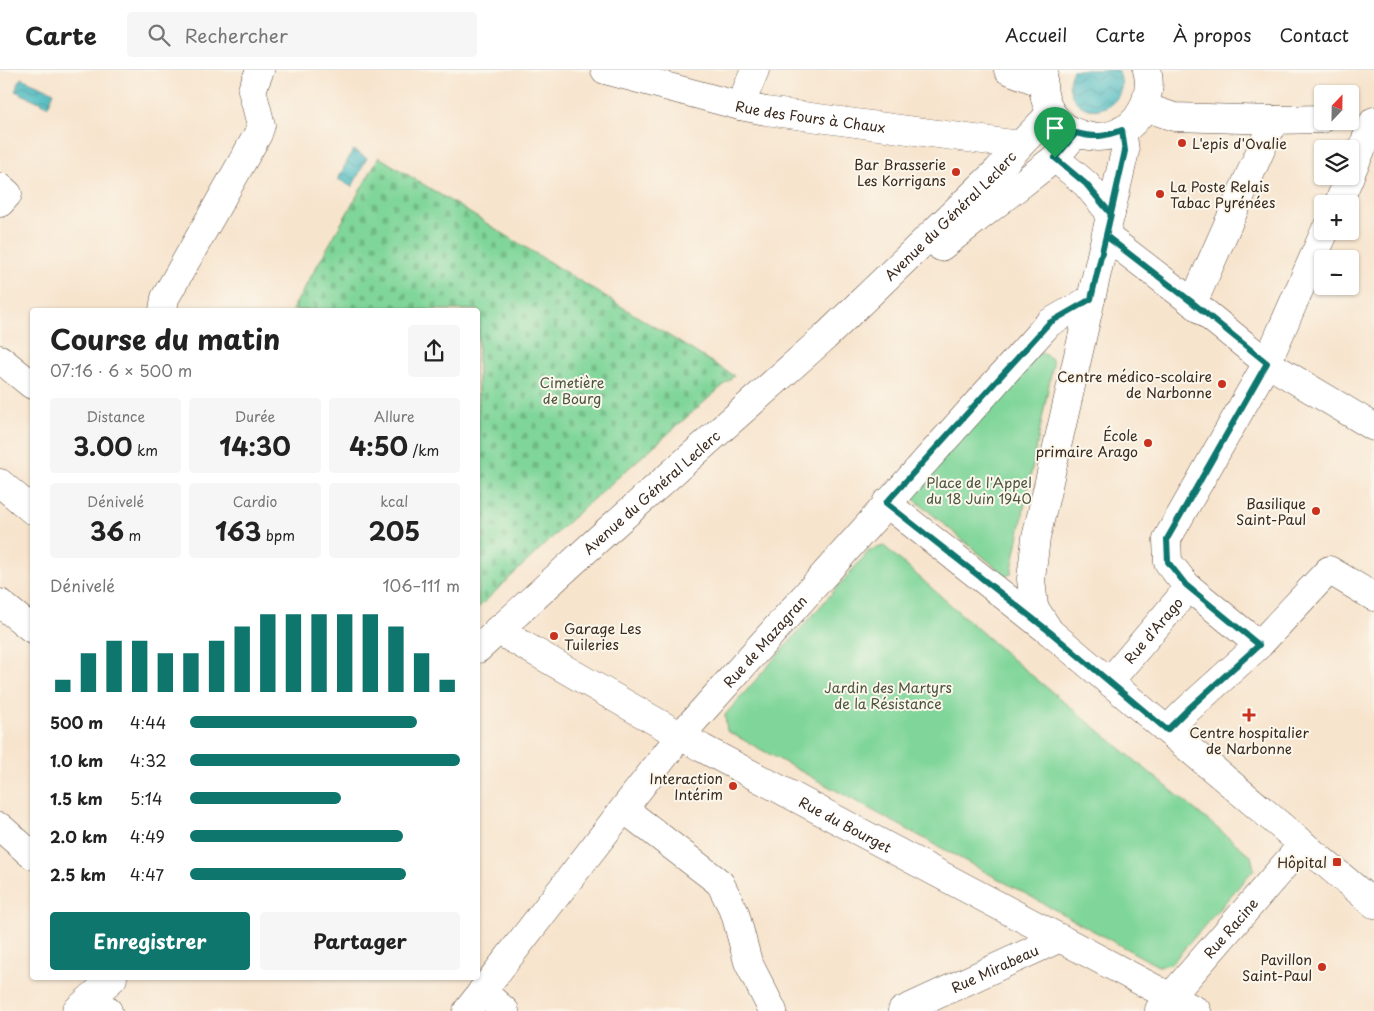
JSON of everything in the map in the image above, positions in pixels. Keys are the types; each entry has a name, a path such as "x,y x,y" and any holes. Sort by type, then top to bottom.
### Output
{"street":[{"path":"163,308 165,298 253,142 261,124 252,90 260,70"},
{"name":"Rue des Fours à Chaux","path":"604,70 740,106 790,115 979,138 1020,145"},
{"path":"740,106 754,70"},
{"path":"1008,70 1043,77 1044,99 1051,113 1062,125 1076,133 1092,137 1108,136 1122,130 1135,120 1144,107 1149,91 1150,72"},
{"path":"1144,107 1174,117 1314,119"},
{"name":"Avenue du Général Leclerc","path":"480,647 825,337 997,171 1051,113"},
{"path":"1193,303 1274,120"},
{"path":"1359,120 1374,121 1359,155"},
{"path":"1050,632 1034,607 1031,579 1036,538 1125,151 1122,130"},
{"name":"Avenue du Général Leclerc","path":"825,337 1055,158 1076,133"},
{"path":"1055,158 1086,184 1108,225 1193,303 1267,363 1374,427"},
{"name":"Rue d'Arago","path":"1109,682 1181,597 1186,585 1168,562 1167,539 1267,363 1321,240"},
{"name":"Rue de Mazagran","path":"474,1001 680,736 886,503 1049,323 1091,299"},
{"path":"0,359 30,383"},
{"path":"0,483 30,508"},
{"path":"886,503 1050,632 1374,904"},
{"path":"1167,730 1259,645 1329,570 1374,597"},
{"path":"1186,585 1259,645"},
{"path":"0,603 30,627"},
{"name":"Rue du Bourget","path":"497,630 680,736 1060,938 1164,1004 1197,1011"},
{"path":"624,810 720,883 735,913 748,962 773,1011"},
{"path":"0,827 30,853"},
{"name":"Rue Racine","path":"1164,1004 1303,844"},
{"name":"Rue Mirabeau","path":"902,1011 1060,938"},
{"path":"92,1006 112,980"},
{"path":"474,1001 505,1011"}],"green space":[{"name":"Cimetière de Bourg","path":"379,157 734,376 583,508 480,606 480,308 293,308"},
{"name":"Place de l'Appel du 18 Juin 1940","path":"1042,353 1051,358 1053,364 1011,574 1006,576 909,495 1033,356"},
{"name":"Jardin des Martyrs de la Résistance","path":"884,546 1012,659 1251,856 1254,869 1171,964 1158,966 727,731 725,715 870,550"}],"water":[{"path":"1073,70 1118,70 1121,82 1120,93 1106,107 1086,108 1077,103 1071,93 1069,81"},
{"path":"21,78 54,92 48,106 15,91"},
{"path":"353,150 367,158 352,187 338,179"}],"place":[{"name":"L'epis d'Ovalie","path":"1182,143"},
{"name":"Bar Brasserie Les Korrigans","path":"956,172"},
{"name":"La Poste Relais Tabac Pyrénées","path":"1160,194"},
{"name":"Centre médico-scolaire de Narbonne","path":"1222,384"},
{"name":"École primaire Arago","path":"1148,443"},
{"name":"Basilique Saint-Paul","path":"1316,511"},
{"name":"Garage Les Tuileries","path":"554,636"},
{"name":"Centre hospitalier de Narbonne","path":"1249,715"},
{"name":"Interaction Intérim","path":"733,786"},
{"name":"Hôpital","path":"1337,862"},
{"name":"Pavillon Saint-Paul","path":"1322,967"}],"route":[{"path":"1055,158 1076,133 1092,137 1108,136 1122,130 1125,151 1106,236 1267,363 1167,539 1168,562 1186,585 1259,645 1167,730 1050,632 886,503 1049,323 1091,299 1111,214 1086,184 1055,158"}]}
